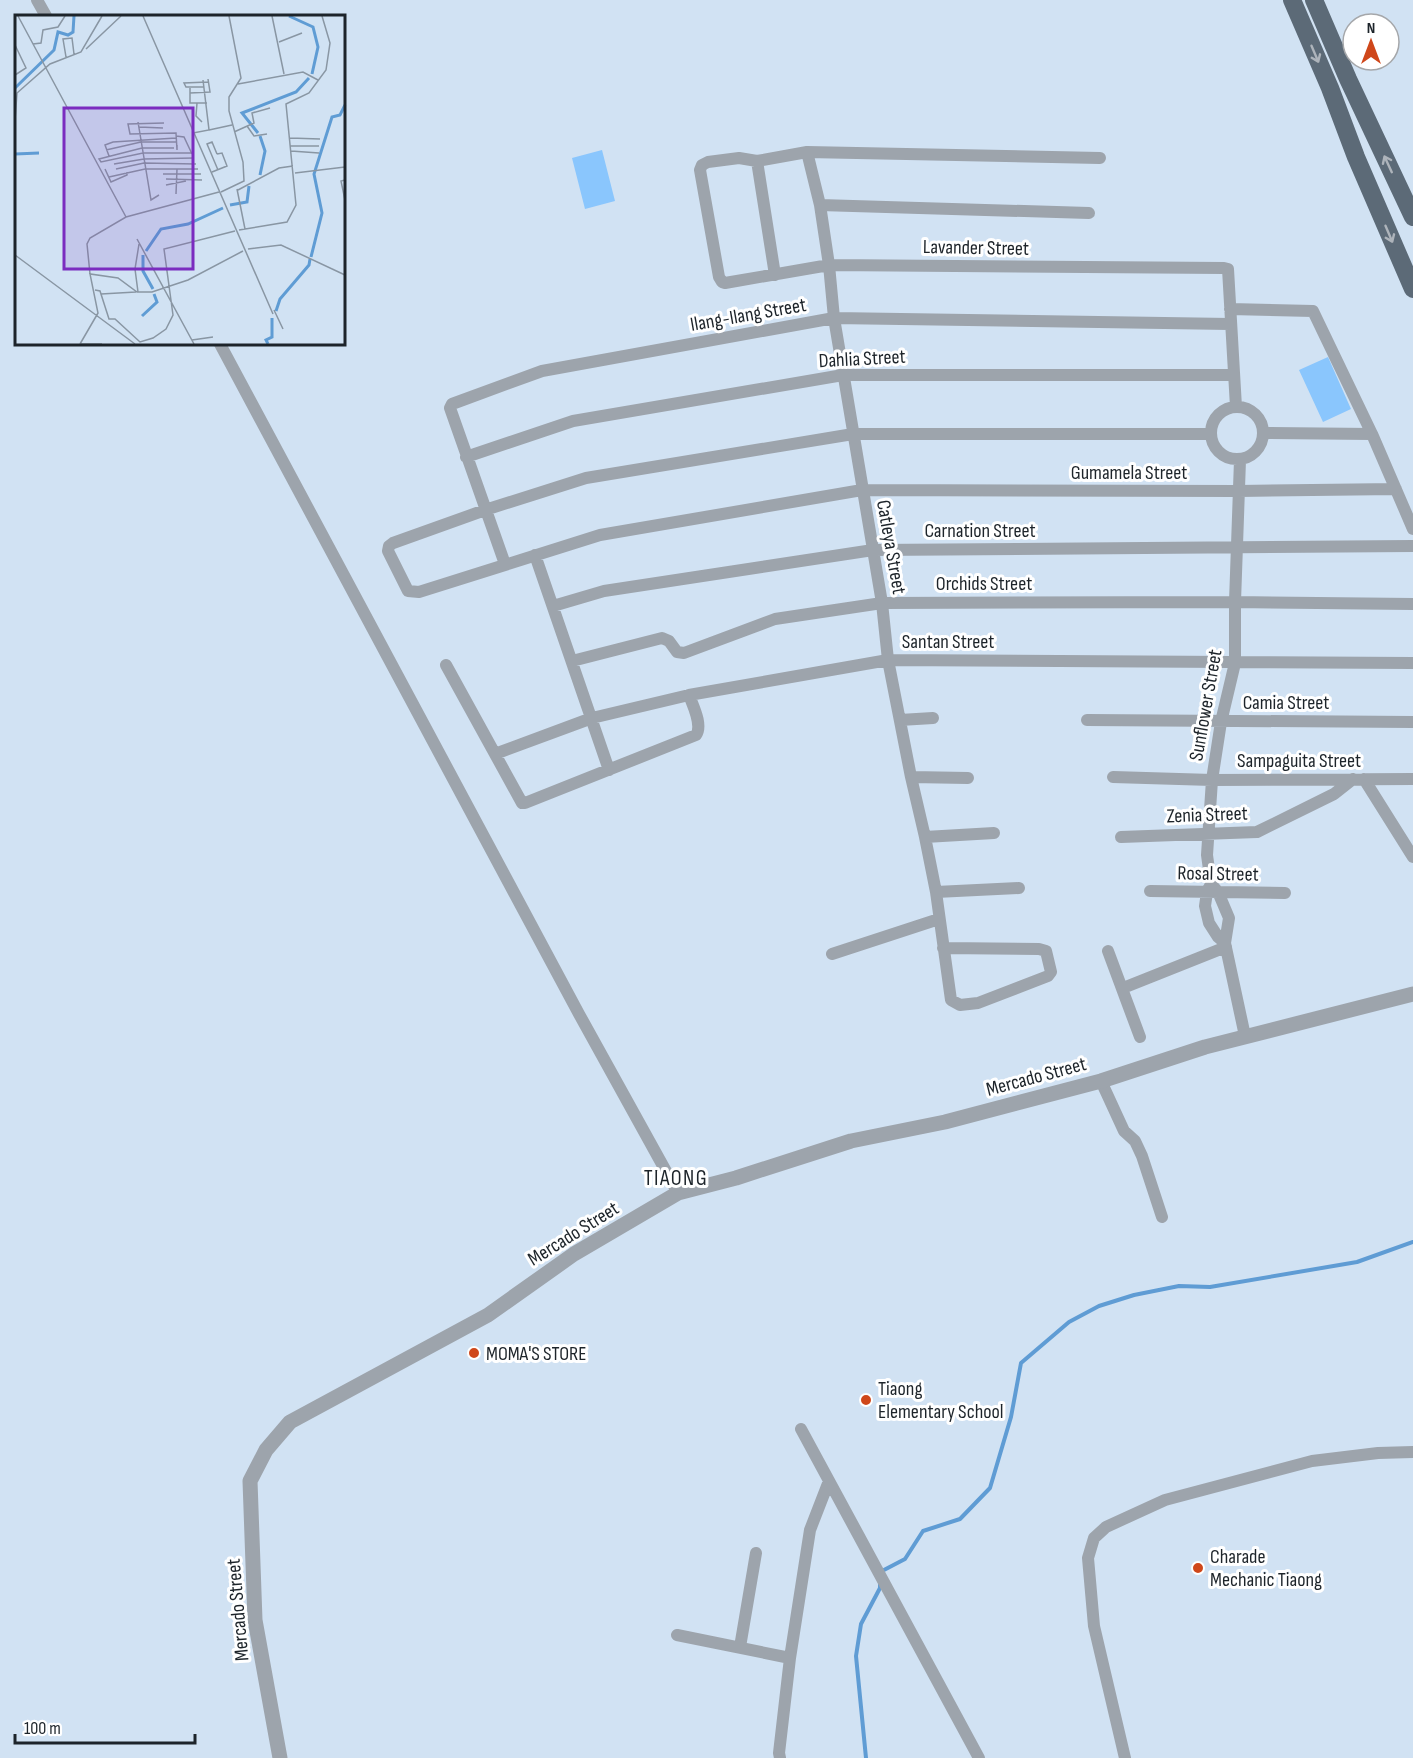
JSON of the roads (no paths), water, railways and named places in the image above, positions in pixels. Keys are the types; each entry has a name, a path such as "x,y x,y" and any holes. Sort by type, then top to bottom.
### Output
{"highway":[{"path":"1292,0 1330,88 1356,157 1411,279"},
{"path":"1314,0 1348,79 1413,217"}],"street":[{"path":"37,0 44,15"},
{"path":"775,275 757,161 807,152 1100,158"},
{"name":"Catleya Street","path":"807,152 820,205 834,318 882,603 888,660 910,777 936,892 943,948 951,1000 960,1005 978,1003 1048,976 1051,972 1046,951 1039,949 943,948"},
{"name":"Lavander Street","path":"757,161 739,158 708,162 702,165 700,170 719,277 725,283 829,265 1224,268 1228,269 1230,309"},
{"path":"820,205 1089,213"},
{"path":"1236,407 1230,309 1313,311 1372,434 1413,529"},
{"name":"Ilang-Ilang Street","path":"505,564 450,411 452,404 542,371 834,318 1230,324"},
{"path":"221,345 579,1014 678,1193"},
{"name":"Dahlia Street","path":"466,457 573,421 843,375 1233,375"},
{"path":"1236,407 1252,411 1263,425 1264,433 1263,441 1254,454 1240,460 1223,456 1216,450 1210,434 1212,426 1221,413 1236,407"},
{"path":"1264,433 1372,434"},
{"path":"485,510 586,478 852,434 1210,434"},
{"name":"Sunflower Street","path":"1240,460 1235,663 1221,722 1212,780 1207,855 1212,890 1229,918 1226,945 1245,1036"},
{"name":"Gumamela Street","path":"485,510 389,546 388,551 408,591 419,592 600,535 862,490 1396,489"},
{"name":"Carnation Street","path":"553,606 604,591 873,550 1413,546"},
{"path":"535,555 609,770"},
{"name":"Orchids Street","path":"572,661 662,638 669,641 677,652 684,653 775,619 882,603 1413,604"},
{"name":"Santan Street","path":"495,754 592,718 689,695 888,660 1413,663"},
{"path":"446,665 522,803 696,735 699,726 689,695"},
{"path":"900,720 933,718"},
{"name":"Camia Street","path":"1088,720 1413,722"},
{"path":"910,777 968,778"},
{"name":"Sampaguita Street","path":"1113,777 1212,780 1413,779"},
{"path":"1358,779 1411,848"},
{"name":"Zenia Street","path":"1121,837 1257,832 1334,794 1358,779"},
{"path":"925,837 994,833"},
{"path":"936,892 1019,888"},
{"name":"Sunflower Street","path":"1212,890 1205,906 1209,922 1226,945"},
{"name":"Rosal Street","path":"1150,891 1212,890 1285,893"},
{"path":"832,954 939,919"},
{"path":"1123,988 1226,945"},
{"path":"1108,951 1140,1037"},
{"name":"Mercado Street","path":"280,1758 255,1620 250,1481 266,1450 290,1422 488,1316 574,1254 678,1193 736,1178 851,1141 945,1122 1101,1081 1245,1036 1413,994"},
{"path":"1101,1081 1124,1131 1135,1141 1142,1156 1162,1217"},
{"path":"801,1429 979,1758"},
{"path":"1125,1758 1094,1626 1088,1558 1095,1538 1106,1527 1165,1500 1312,1461 1378,1453 1413,1452"},
{"path":"780,1758 790,1658 810,1530 829,1481"},
{"path":"740,1647 756,1553"},
{"path":"677,1635 790,1658"}],"waterway":[{"path":"881,1573 905,1559 923,1531 960,1519 990,1488 1011,1417 1021,1363 1069,1322 1099,1306 1134,1295 1179,1286 1210,1287 1357,1262 1413,1242"},
{"path":"866,1758 856,1656 861,1624 880,1584"}],"place":[{"name":"MOMA'S STORE","path":"474,1353"},
{"name":"Tiaong Elementary School","path":"866,1400"},
{"name":"Charade Mechanic Tiaong","path":"1198,1568"}],"district":[{"name":"TIAONG","path":"676,1177"}]}
